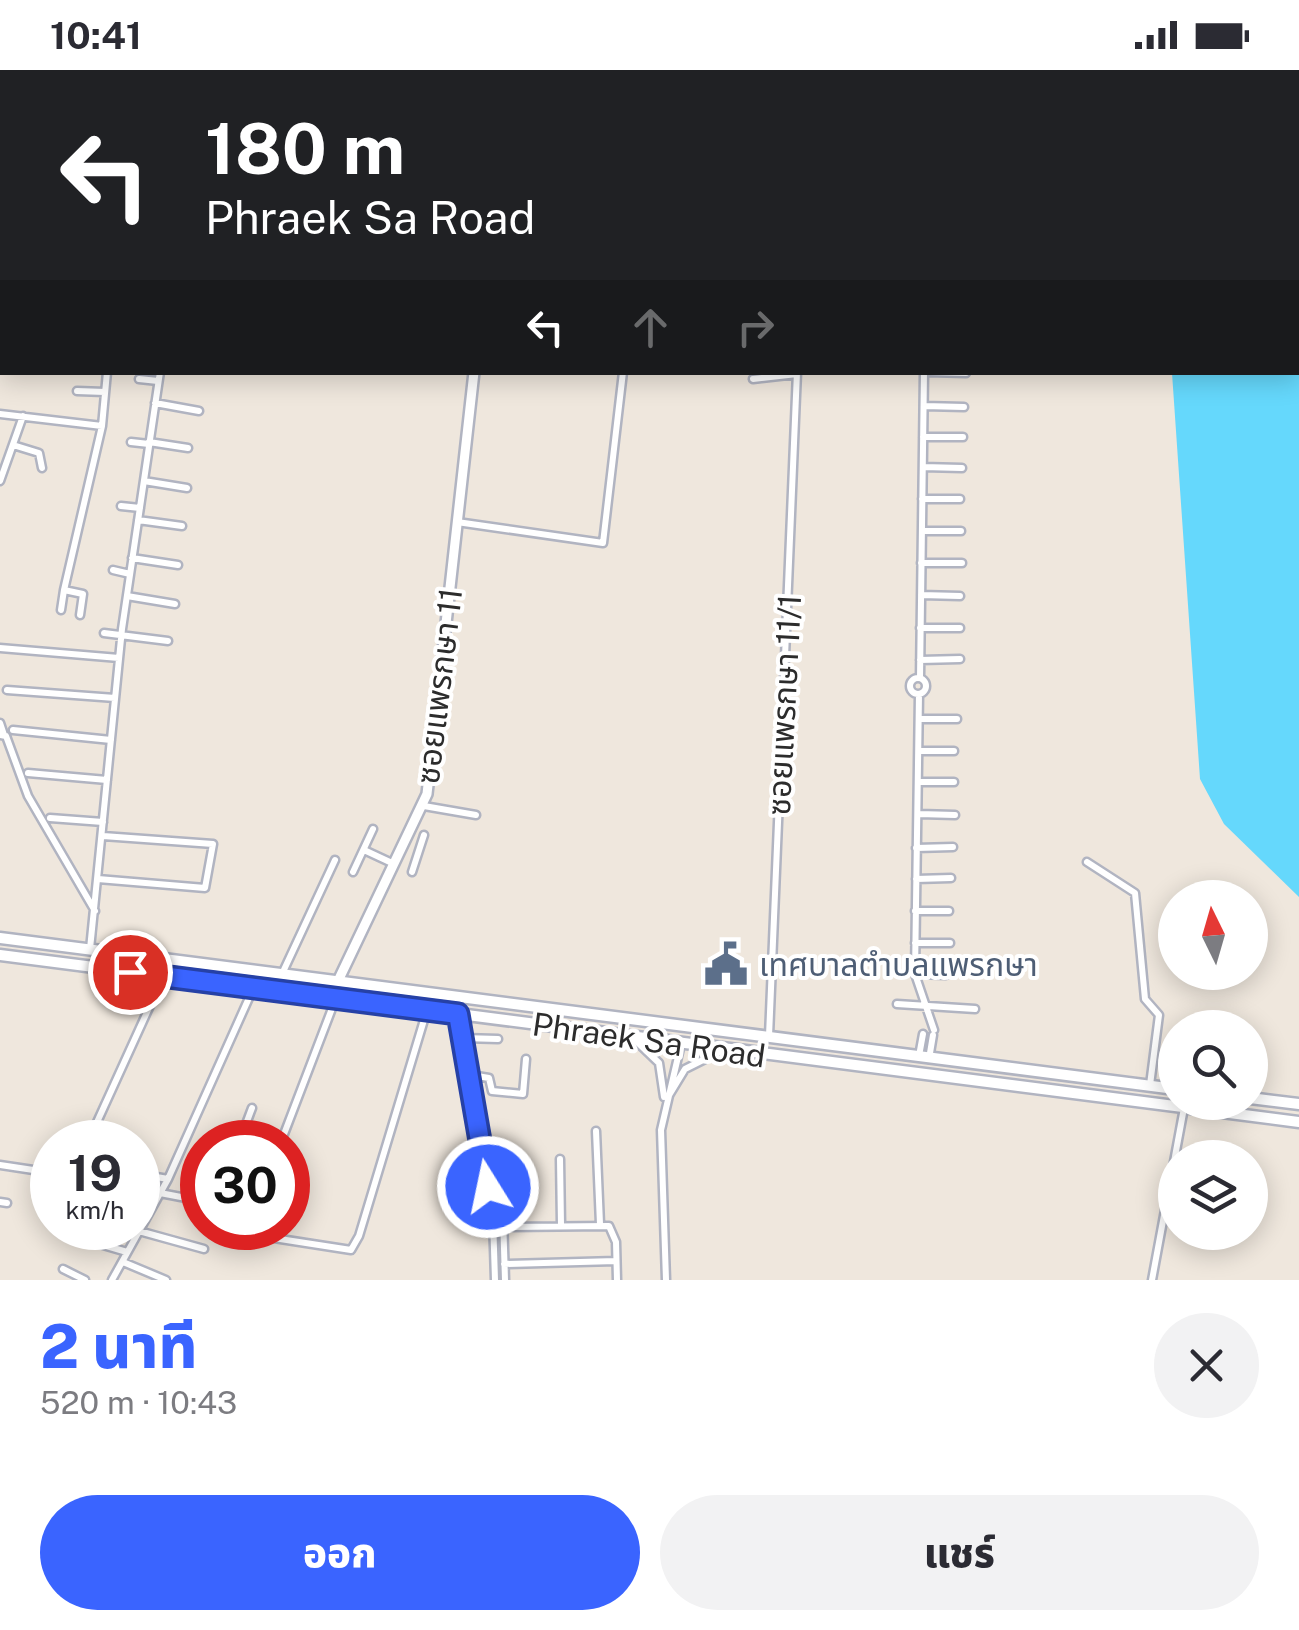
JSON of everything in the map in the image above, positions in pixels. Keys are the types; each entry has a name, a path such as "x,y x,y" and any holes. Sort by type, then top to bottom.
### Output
{"main road":[{"name":"Phraek Sa Road","path":"0,938 1158,1087"},
{"name":"Phraek Sa Road","path":"0,956 1158,1105"},
{"path":"1066,1093 1068,1076"},
{"path":"1268,1100 1299,1104"},
{"name":"Phraek Sa Road","path":"1268,1118 1299,1122"}],"street":[{"path":"61,610 102,426 107,375"},
{"name":"ซอยแพรกษา 11","path":"338,981 393,861 424,806 474,375"},
{"path":"457,522 603,544 623,375"},
{"path":"752,379 782,375"},
{"name":"ซอยแพรกษา 11/1","path":"770,1038 797,375"},
{"path":"924,1058 929,1030 914,974 920,719 919,694 910,686 920,678 926,375"},
{"path":"90,949 121,636 159,377 140,379"},
{"path":"77,391 105,392"},
{"path":"155,404 199,411"},
{"path":"924,406 964,407"},
{"path":"0,414 102,426"},
{"path":"0,482 23,416"},
{"path":"923,437 963,438"},
{"path":"131,442 188,448"},
{"path":"13,444 42,455 42,468"},
{"path":"923,467 962,468"},
{"path":"144,481 188,488"},
{"path":"922,499 960,500"},
{"path":"121,506 140,508"},
{"path":"138,520 182,526"},
{"path":"922,531 962,531"},
{"path":"132,558 178,565"},
{"path":"922,563 962,564"},
{"path":"113,570 130,574"},
{"path":"64,590 83,594 80,615"},
{"path":"921,594 960,596"},
{"path":"127,596 175,604"},
{"path":"920,628 960,628"},
{"path":"104,633 168,642"},
{"path":"0,648 119,658"},
{"path":"920,660 960,660"},
{"path":"8,690 115,698"},
{"path":"920,719 958,719"},
{"path":"0,723 28,796 96,912"},
{"path":"13,730 112,740"},
{"path":"920,751 954,750"},
{"path":"28,773 106,780"},
{"path":"920,782 954,782"},
{"path":"424,806 476,815"},
{"path":"920,814 955,815"},
{"path":"50,818 103,822"},
{"path":"353,872 374,829"},
{"path":"364,850 413,868 424,834"},
{"path":"98,879 205,888 213,849 213,844 102,836"},
{"path":"916,848 953,847"},
{"path":"282,974 335,860"},
{"path":"1087,862 1135,894 1145,999 1159,1010 1150,1086"},
{"path":"916,880 951,878"},
{"path":"915,911 949,911"},
{"path":"914,943 950,943"},
{"path":"914,974 946,975"},
{"path":"98,1120 163,976"},
{"path":"180,1197 160,1193 254,988"},
{"path":"289,1120 336,998"},
{"path":"897,1004 975,1009"},
{"path":"310,1244 351,1250 360,1236 427,1010"},
{"path":"458,1014 503,1227 505,1280"},
{"path":"463,1038 498,1038"},
{"path":"632,1038 660,1064 664,1103"},
{"path":"666,1280 661,1130 664,1103 682,1044"},
{"path":"664,1103 685,1069 723,1050"},
{"path":"476,1076 489,1078 492,1091 522,1094 526,1059"},
{"path":"468,1061 476,1076 487,1156 495,1280"},
{"path":"248,1120 252,1108"},
{"path":"1152,1280 1182,1120"},
{"path":"596,1131 600,1224"},
{"path":"560,1160 561,1224"},
{"path":"0,1165 30,1170"},
{"path":"160,1178 168,1179"},
{"path":"494,1227 600,1224 613,1228 617,1280"},
{"path":"112,1280 127,1252 120,1250"},
{"path":"122,1262 166,1280"},
{"path":"504,1264 616,1262"},
{"path":"62,1270 85,1280"}],"water":[{"path":"1172,375 1299,375 1299,897 1224,824 1200,779"}],"place":[{"name":"เทศบาลตำบลแพรกษา","path":"726,964"}],"route":[{"path":"130,972 458,1014 488,1187"}]}
